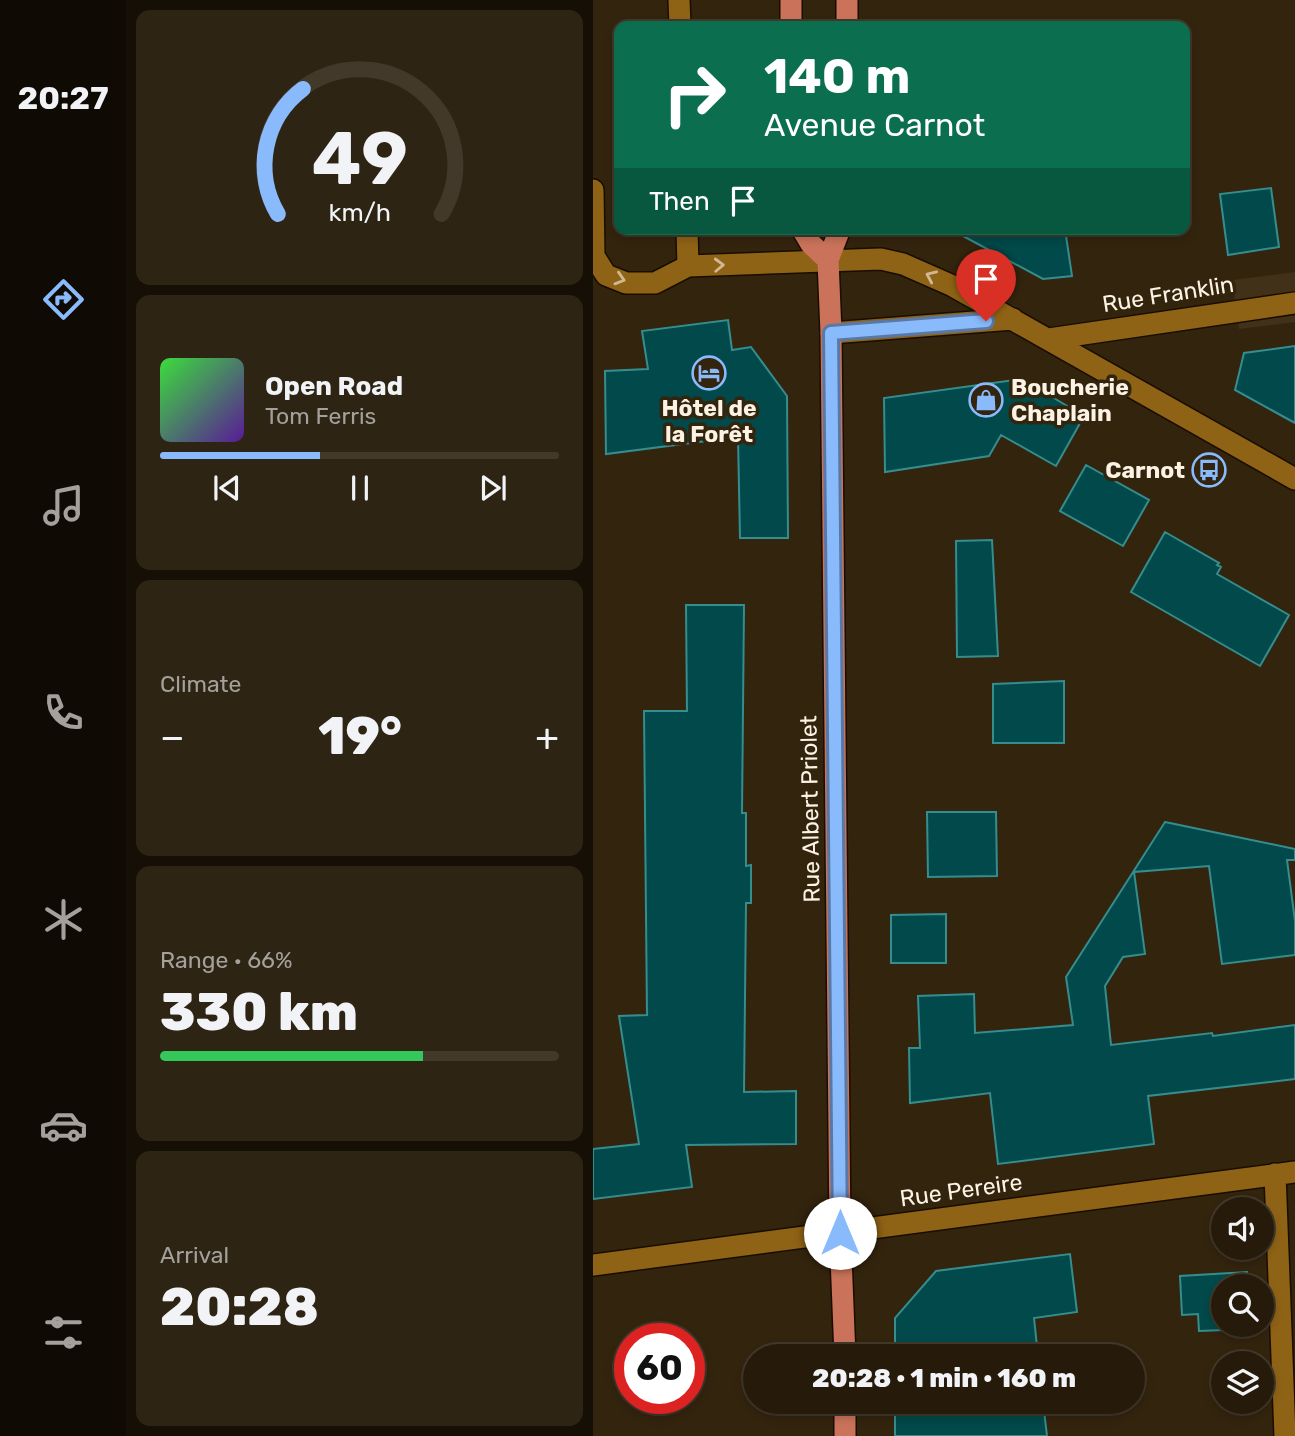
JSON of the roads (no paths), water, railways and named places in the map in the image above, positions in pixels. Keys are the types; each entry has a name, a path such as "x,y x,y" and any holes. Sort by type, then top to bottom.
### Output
{"main road":[{"path":"791,0 791,21"},
{"path":"847,0 847,21"},
{"path":"806,235 828,260"},
{"name":"Rue Albert Priolet","path":"838,235 828,260 840,1233 845,1344"},
{"path":"845,1414 845,1436"}],"street":[{"path":"679,0 680,21"},
{"path":"593,190 594,256 606,275 626,283 655,283 688,266 881,259 903,264 953,286 1295,479"},
{"path":"687,235 688,266"},
{"name":"Rue Franklin","path":"1049,339 1295,303"},
{"path":"831,333 1013,319"},
{"path":"1285,1173 1285,1436"},
{"name":"Rue Pereire","path":"593,1265 1285,1173"}],"place":[{"name":"Hôtel de la Forêt","path":"709,373"},
{"name":"Boucherie Chaplain","path":"986,400"},
{"name":"Carnot","path":"1209,470"}]}
